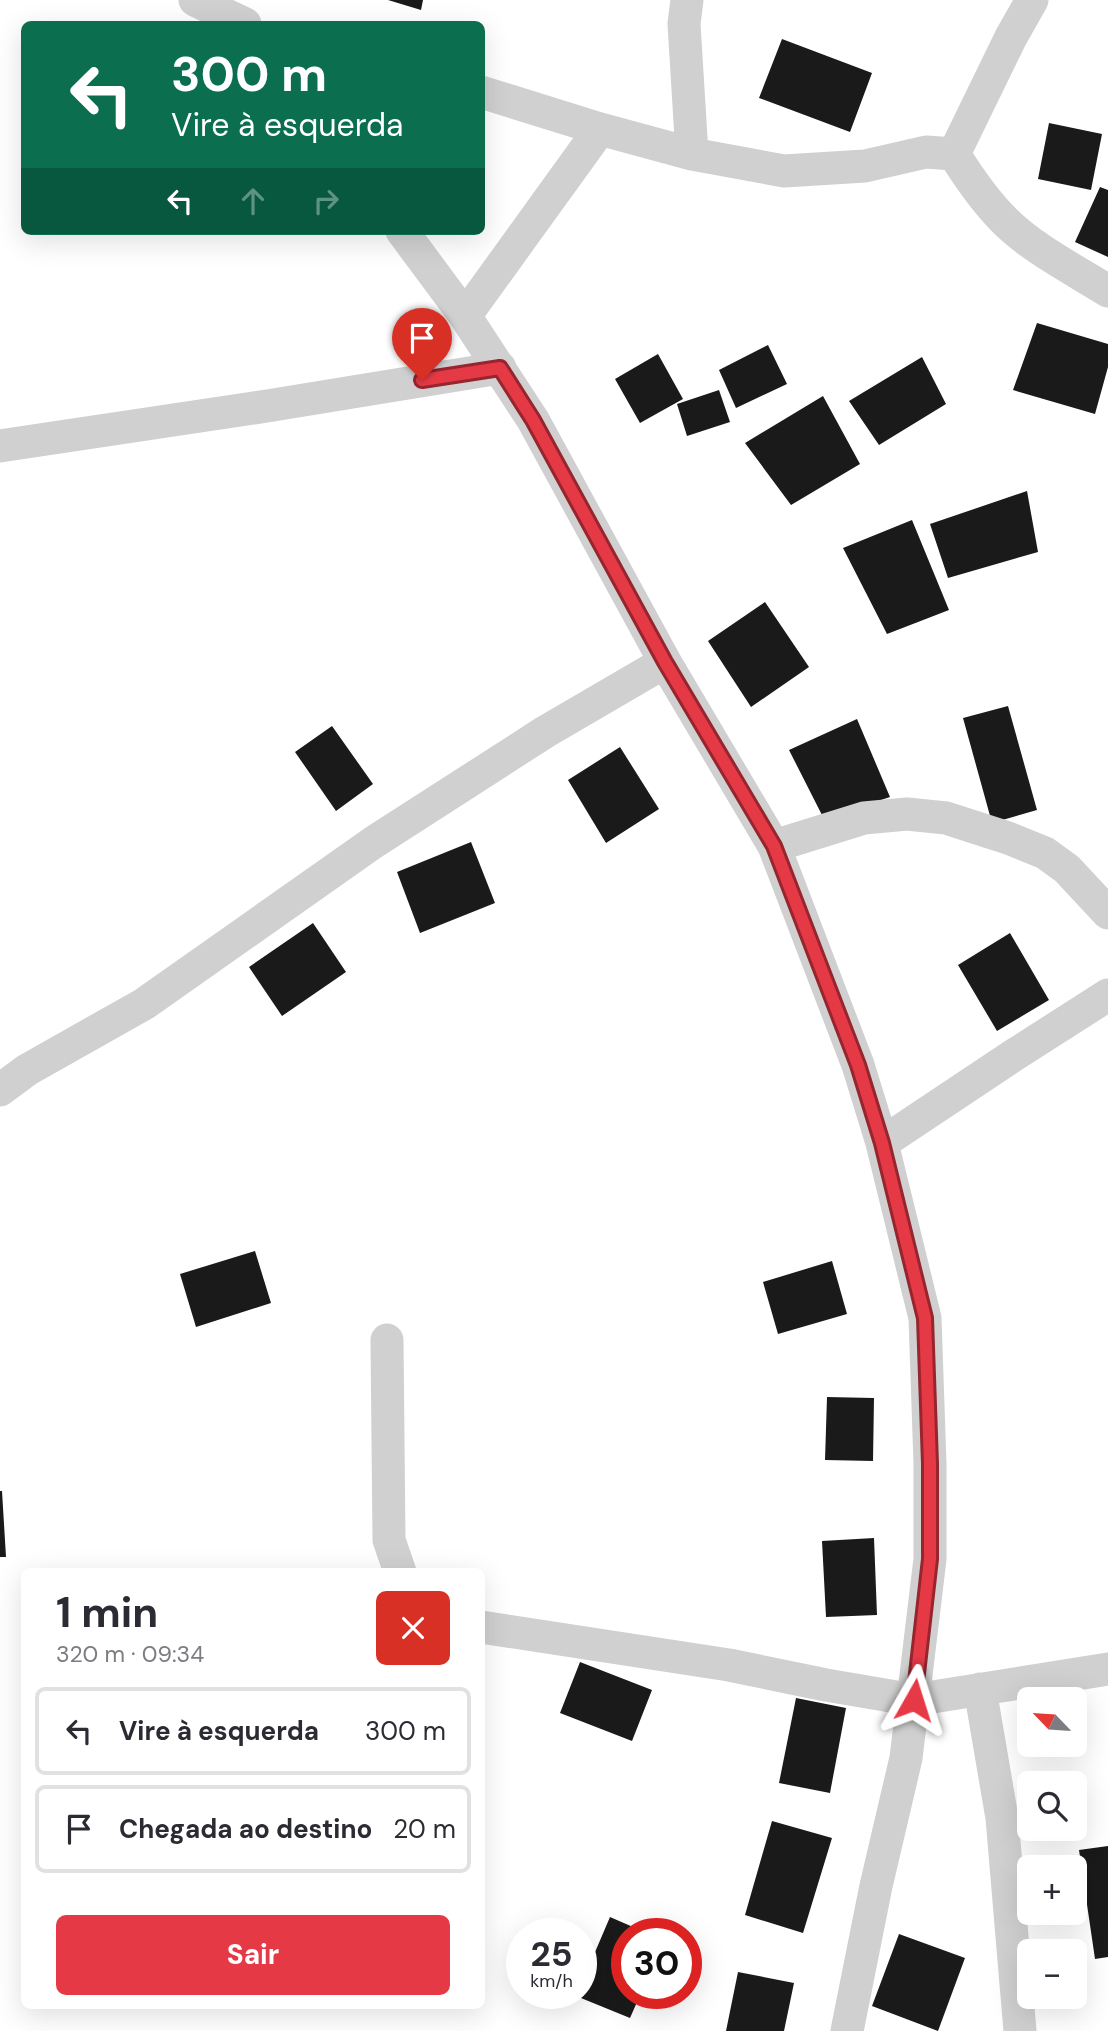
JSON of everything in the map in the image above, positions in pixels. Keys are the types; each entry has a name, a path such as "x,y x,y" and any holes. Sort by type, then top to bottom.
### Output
{"street":[{"path":"195,0 239,21"},
{"path":"687,0 684,24 692,154"},
{"path":"954,154 1032,0"},
{"path":"485,93 692,154 784,171 865,166 926,152 954,154"},
{"path":"465,316 600,129"},
{"path":"954,154 978,191 1005,221 1043,251 1108,290"},
{"path":"405,235 465,316 533,420 665,662 774,846 858,1065 882,1143 925,1318 930,1559 906,1758 876,1886 848,2031"},
{"path":"0,446 500,368"},
{"path":"0,1090 27,1070 144,1004 374,842 545,732 665,662"},
{"path":"774,846 864,818 907,814 946,818 1045,853 1068,869 1108,913"},
{"path":"882,1143 1108,995"},
{"path":"387,1340 389,1541 399,1568"},
{"path":"485,1629 729,1665 914,1700 1108,1669"},
{"path":"980,1689 1002,1818 1020,2031"}],"building":[{"path":"388,0 423,0 421,10"},
{"path":"782,39 872,73 850,132 759,98"},
{"path":"1049,123 1102,134 1091,190 1038,179"},
{"path":"1100,187 1108,190 1108,257 1075,242"},
{"path":"1037,323 1108,344 1108,367 1095,414 1013,390"},
{"path":"768,345 787,384 736,408 719,370"},
{"path":"658,354 683,399 640,423 615,379"},
{"path":"922,357 946,404 879,445 849,401"},
{"path":"719,390 730,422 687,436 677,404"},
{"path":"823,396 860,464 791,505 745,443"},
{"path":"1027,491 1038,552 948,578 930,524"},
{"path":"912,520 949,610 887,634 843,548"},
{"path":"765,602 809,667 751,707 708,641"},
{"path":"1008,706 1037,810 992,823 963,718"},
{"path":"857,719 890,797 824,819 789,750"},
{"path":"332,726 373,784 336,811 295,752"},
{"path":"620,747 659,809 606,843 568,780"},
{"path":"471,842 495,903 420,933 397,872"},
{"path":"313,923 346,972 282,1016 249,967"},
{"path":"1010,933 1049,1000 997,1031 958,965"},
{"path":"255,1251 271,1303 196,1327 180,1274"},
{"path":"832,1261 847,1314 778,1334 763,1282"},
{"path":"827,1397 874,1398 873,1461 825,1460"},
{"path":"2,1491 6,1557 0,1557"},
{"path":"874,1538 877,1615 826,1617 822,1541"},
{"path":"580,1662 652,1690 632,1741 560,1713"},
{"path":"796,1698 846,1708 830,1793 779,1783"},
{"path":"772,1821 832,1838 803,1933 745,1915"},
{"path":"1108,1846 1108,1957 1095,1959 1087,1904 1087,1855 1080,1855 1079,1850"},
{"path":"610,1917 612,1918 611,2009 634,2009 630,2018 597,2005 597,1947"},
{"path":"899,1934 965,1958 938,2031 872,2006"},
{"path":"738,1972 794,1983 784,2031 726,2031"}],"route":[{"path":"422,380 500,368 533,420 665,662 774,846 858,1065 882,1143 925,1318 930,1559 914,1700"}]}
